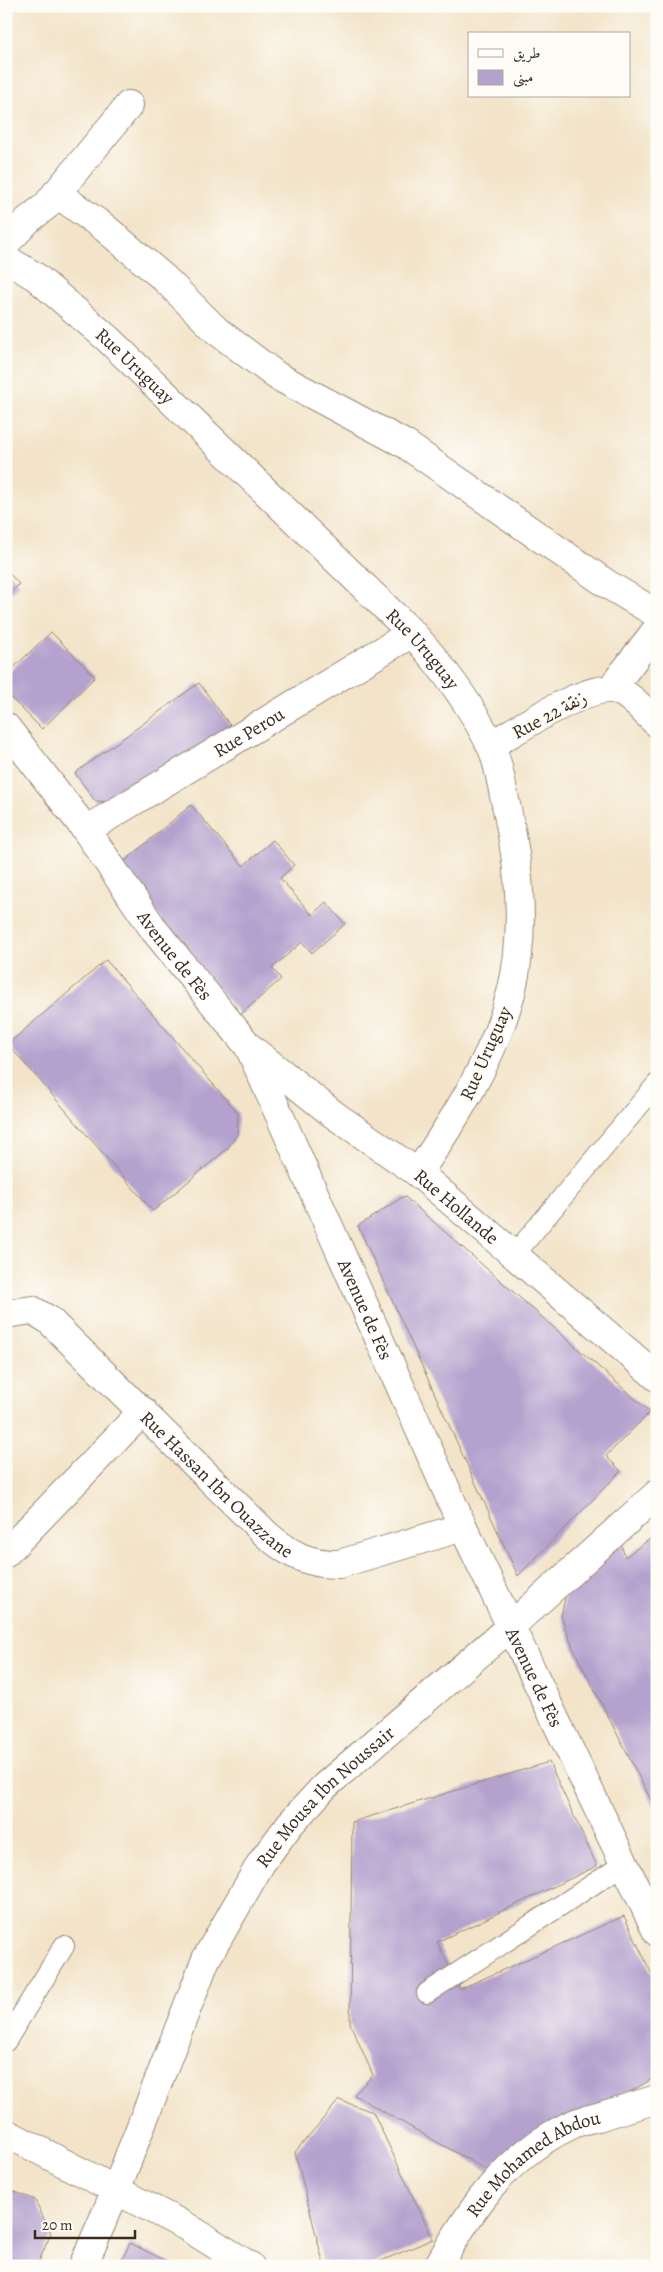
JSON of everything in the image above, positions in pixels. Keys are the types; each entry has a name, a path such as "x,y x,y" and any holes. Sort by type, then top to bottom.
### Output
{"street":[{"path":"6,243 56,193 129,106"},
{"path":"56,193 104,228 164,279 217,331 277,376 405,444 607,584 657,614"},
{"name":"Rue Uruguay","path":"6,259 36,277 108,339 412,633 434,657 453,683 491,745 512,829 518,872 517,966 504,1016 478,1077 455,1119 418,1173"},
{"path":"611,689 657,630"},
{"name":"Rue Perou","path":"86,830 412,633"},
{"name":"Rue 22 زنقة","path":"491,745 585,694 596,690 611,689 622,693 657,723"},
{"name":"Avenue de Fès","path":"6,727 86,830 155,931 249,1047 463,1527 657,1932"},
{"name":"Rue Hollande","path":"249,1047 333,1114 418,1173 657,1377"},
{"name":"Rue Hassan Ibn Ouazzane","path":"6,1314 32,1310 49,1320 267,1535 284,1549 308,1561 339,1564 463,1527"},
{"path":"6,1554 143,1411"},
{"name":"Rue Mousa Ibn Noussair","path":"83,2266 116,2190 206,1960 261,1864 290,1824 325,1786 510,1627 657,1494"},
{"name":"Rue Mohamed Abdou","path":"438,2266 474,2206 502,2173 532,2148 570,2125 657,2099"},
{"path":"6,2133 187,2227 250,2266"}],"lane":[{"path":"514,1255 657,1084"},
{"path":"427,1993 624,1864"},
{"path":"6,2041 64,1946"}],"building":[{"path":"6,570 19,584 6,598"},
{"path":"51,632 95,677 42,729 6,693 6,675"},
{"path":"199,683 232,728 110,802 95,801 75,773"},
{"path":"191,805 243,866 273,840 294,865 280,878 312,915 326,902 345,924 312,953 302,942 272,968 281,979 240,1015 118,867"},
{"path":"106,960 238,1113 237,1135 228,1148 153,1211 8,1044"},
{"path":"404,1196 650,1412 606,1456 621,1471 518,1576 358,1226"},
{"path":"657,1534 657,1812 573,1648 561,1616 568,1584 621,1544 625,1557"},
{"path":"549,1762 597,1866 437,1942 460,1989 624,1916 657,1985 657,2076 492,2173 354,2095 373,2075 350,2023 352,1822"},
{"path":"339,2100 373,2112 433,2239 369,2266 324,2266 295,2152"},
{"path":"6,2188 35,2200 51,2233 37,2266 6,2266"},
{"path":"130,2243 176,2266 119,2266"}]}
